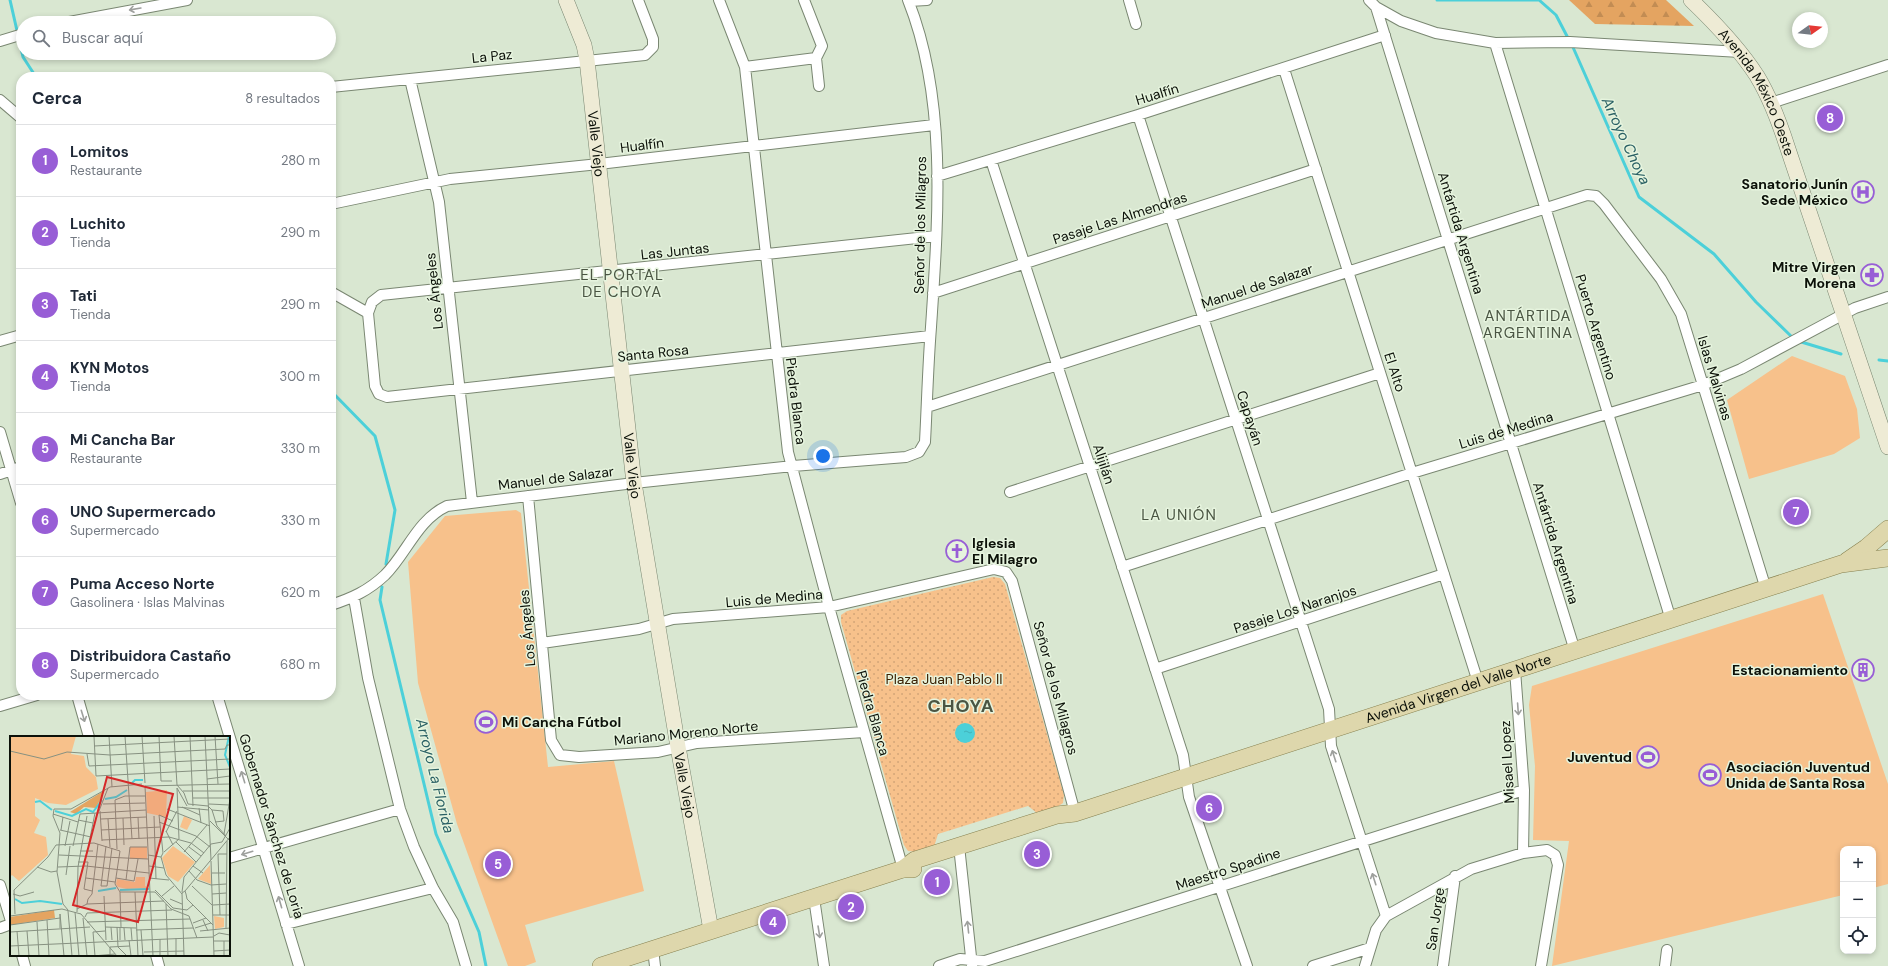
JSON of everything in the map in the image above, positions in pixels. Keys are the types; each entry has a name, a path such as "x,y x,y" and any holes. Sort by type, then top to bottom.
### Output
{"main road":[{"name":"Avenida Virgen del Valle Norte","path":"1841,564 1866,548 1888,529"},
{"name":"Avenida Virgen del Valle Norte","path":"601,966 903,869 917,869 959,851 1060,824 1075,814 1186,777 1841,564 1888,558"}],"street":[{"path":"101,16 187,0"},
{"name":"Valle Viejo","path":"566,0 584,45 587,60 634,483 678,747 711,930"},
{"name":"La Paz","path":"336,86 645,55 653,46 653,39 638,0"},
{"name":"Piedra Blanca","path":"719,0 745,68 788,452 793,466 829,607 903,869"},
{"path":"804,0 822,46 816,58 819,86"},
{"path":"909,1 927,0"},
{"path":"1129,0 1136,24"},
{"name":"Avenida México Oeste","path":"1691,0 1740,52 1757,77 1771,103 1788,149 1888,447"},
{"name":"Señor de los Milagros","path":"909,1 921,34 928,65 937,176 936,236 925,442 919,452"},
{"path":"1372,3 1401,21 1436,33 1495,43 1570,42 1740,52"},
{"name":"Antártida Argentina","path":"1372,3 1385,36 1575,651"},
{"path":"5,39 16,36"},
{"name":"Hualfín","path":"937,176 1138,115 1385,36"},
{"name":"Puerto Argentino","path":"1495,43 1671,620"},
{"path":"745,68 816,58"},
{"path":"1771,103 1888,65"},
{"name":"El Alto","path":"1284,69 1478,682"},
{"name":"Los Ángeles","path":"410,79 439,202 472,502"},
{"path":"0,100 16,114"},
{"name":"Capayán","path":"1138,115 1328,709 1331,746 1386,916"},
{"name":"Hualfín","path":"336,203 450,179 599,164 934,125"},
{"name":"Alijilán","path":"991,160 1183,755 1189,797 1214,875 1220,886 1247,966"},
{"name":"Pasaje Las Almendras","path":"933,293 1316,169"},
{"name":"Manuel de Salazar","path":"927,408 1545,208 1587,195 1596,196"},
{"name":"Islas Malvinas","path":"1596,196 1604,204 1657,272 1672,295 1681,314 1766,589"},
{"name":"Las Juntas","path":"368,313 372,302 381,295 610,272 936,236"},
{"path":"336,295 368,313"},
{"name":"Luis de Medina","path":"1122,567 1268,521 1412,473 1703,385 1742,369 1855,308 1888,297"},
{"name":"Santa Rosa","path":"368,313 375,386 379,394 387,397 776,355 930,336"},
{"path":"0,341 16,336"},
{"path":"1010,492 1380,373"},
{"path":"0,432 16,469 0,474"},
{"name":"Manuel de Salazar","path":"354,598 385,574 416,532 437,511 447,506 634,483 793,466 906,457 919,452"},
{"name":"Los Ángeles","path":"528,496 551,740 560,755"},
{"name":"Luis de Medina","path":"542,643 639,629 674,619 829,607 994,569 1006,572"},
{"name":"Señor de los Milagros","path":"1006,572 1012,581 1075,814"},
{"name":"Pasaje Los Naranjos","path":"1155,668 1301,622 1444,574"},
{"path":"336,603 354,598 368,678 400,809 414,847 433,888 453,922 466,966"},
{"name":"Misael Lopez","path":"1515,670 1524,790 1524,853"},
{"path":"0,706 20,700"},
{"path":"78,700 89,736"},
{"name":"Gobernador Sánchez de Loria","path":"219,700 230,736"},
{"name":"Mariano Moreno Norte","path":"560,755 579,757 658,752 697,743 864,732"},
{"name":"Gobernador Sánchez de Loria","path":"230,737 299,966"},
{"name":"Maestro Spadine","path":"939,966 960,959 972,963 985,960 1524,790"},
{"path":"230,858 400,809"},
{"path":"1365,966 1376,930 1386,916 1471,869 1524,853 1547,850 1555,855 1558,865 1541,966"},
{"path":"959,851 972,963"},
{"name":"San Jorge","path":"1443,966 1456,876"},
{"path":"0,885 10,918"},
{"path":"286,924 433,888"},
{"path":"814,898 824,966"},
{"path":"0,928 10,924"},
{"path":"1313,966 1370,948"},
{"path":"653,949 655,966"},
{"path":"1665,966 1666,950"},
{"path":"22,956 25,966"},
{"path":"156,956 159,966"}],"green space":[{"path":"1569,0 1666,0 1694,26 1595,24"},
{"path":"1792,356 1845,376 1857,409 1860,438 1834,454 1749,479 1727,400"},
{"name":"Mi Cancha Fútbol","path":"516,510 521,513 548,767 614,761 644,891 525,925 536,962 525,966 508,966 457,824 418,683 408,562 445,516"},
{"name":"Plaza Juan Pablo II","path":"993,577 1000,578 1005,584 1064,795 1063,803 1057,807 1037,813 1028,806 938,834 934,847 917,852 908,851 904,845 841,622 841,615 847,611"},
{"name":"Asociación Juventud Unida de Santa Rosa","path":"1823,594 1888,784 1888,884 1876,887 1876,846 1840,846 1840,896 1552,966 1569,841 1533,840 1535,766 1529,705 1532,686"}],"water":[{"path":"965,723 972,726 975,733 972,740 965,743 958,740 955,733 958,726"}],"waterway":[{"name":"Arroyo La Florida","path":"10,0 16,26"},
{"name":"Arroyo Choya","path":"1437,0 1539,0 1556,15 1569,40"},
{"name":"Arroyo Choya","path":"1572,45 1639,197 1714,254 1756,302 1793,338"},
{"name":"Arroyo La Florida","path":"25,60 33,72"},
{"name":"Arroyo Choya","path":"1798,341 1841,354"},
{"name":"Arroyo Choya","path":"1879,360 1888,361"},
{"name":"Arroyo La Florida","path":"336,396 375,436 395,510 386,564"},
{"name":"Arroyo La Florida","path":"382,587 380,600 436,834 479,932 486,966"}],"place":[{"name":"Distribuidora Castaño","path":"1830,118"},
{"name":"Sanatorio Junín Sede México","path":"1863,192"},
{"name":"Mitre Virgen Morena","path":"1872,275"},
{"name":"Puma Acceso Norte","path":"1796,512"},
{"name":"Iglesia El Milagro","path":"957,551"},
{"name":"Estacionamiento","path":"1863,670"},
{"name":"Mi Cancha Fútbol","path":"486,722"},
{"name":"Juventud","path":"1648,757"},
{"name":"Asociación Juventud Unida de Santa Rosa","path":"1710,775"},
{"name":"UNO Supermercado","path":"1209,808"},
{"name":"Tati","path":"1037,854"},
{"name":"Mi Cancha Bar","path":"498,864"},
{"name":"Lomitos","path":"937,882"},
{"name":"Luchito","path":"851,907"},
{"name":"KYN Motos","path":"773,922"}],"district":[{"name":"EL PORTAL DE CHOYA","path":"622,284"},
{"name":"ANTÁRTIDA ARGENTINA","path":"1528,324"},
{"name":"LA UNIÓN","path":"1179,515"},
{"name":"CHOYA","path":"961,706"}]}
